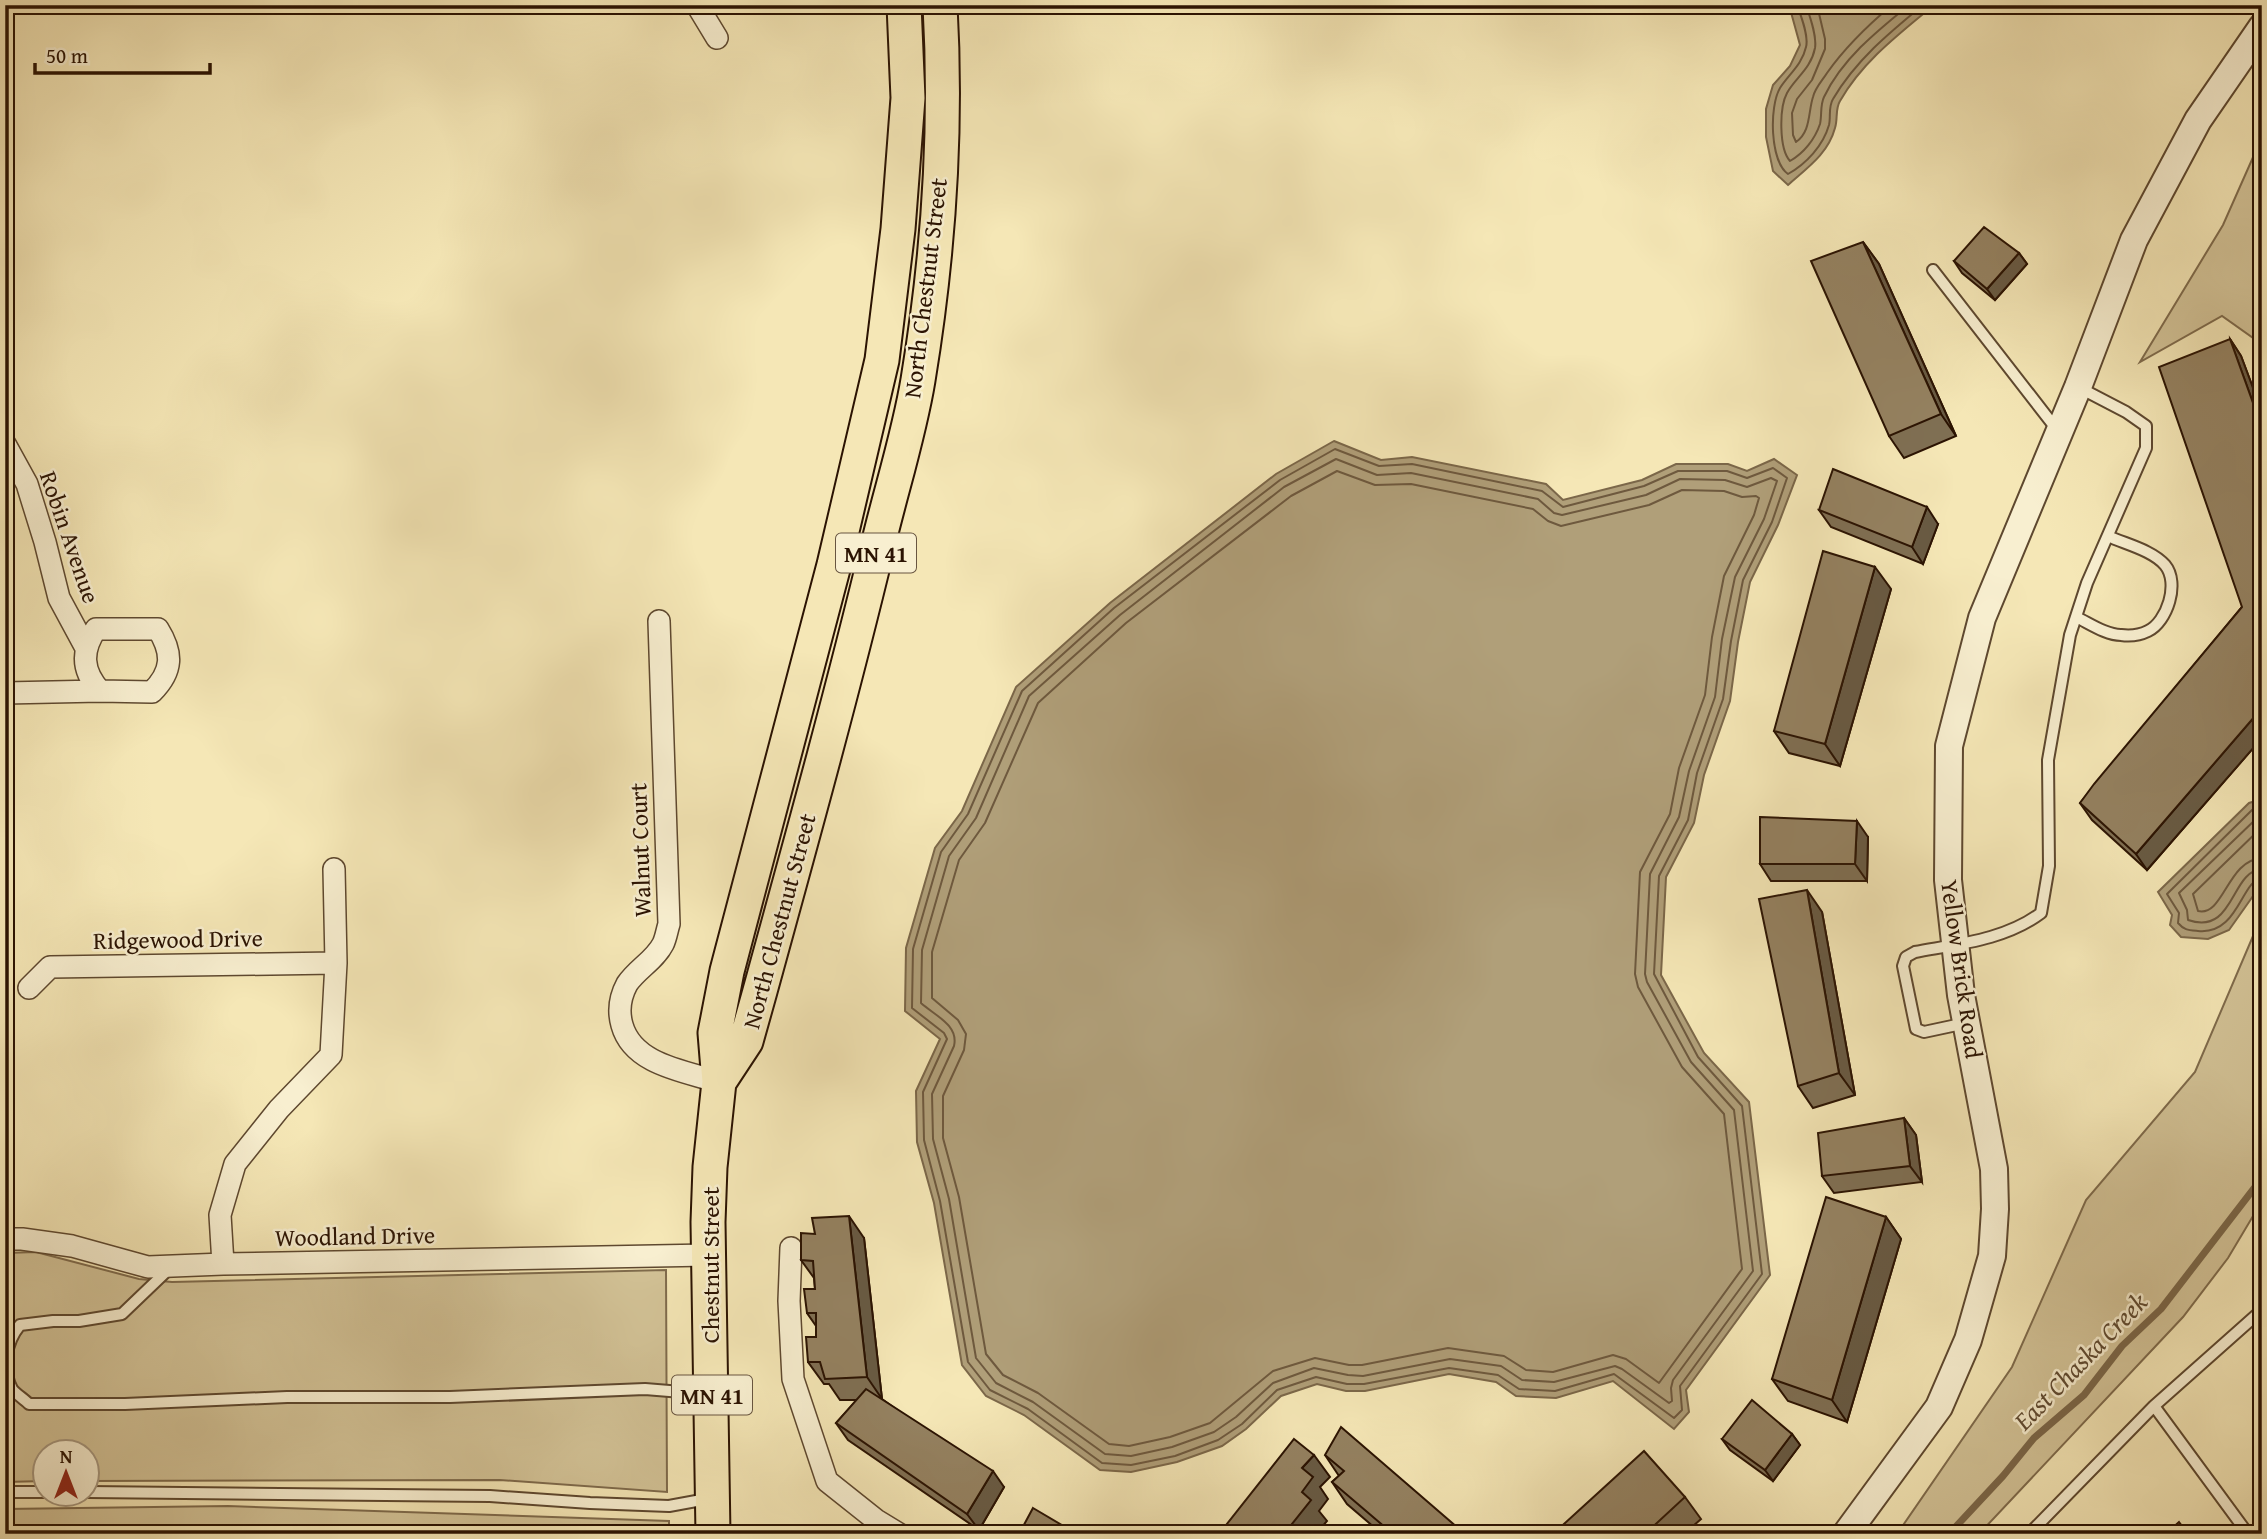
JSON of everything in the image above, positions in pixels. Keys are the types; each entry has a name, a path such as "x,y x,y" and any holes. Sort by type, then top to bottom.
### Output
{"main road":[{"name":"North Chestnut Street","path":"719,1082 715,1034 727,971 831,577 882,360 898,229 908,98 904,5"},
{"name":"North Chestnut Street","path":"719,1082 746,1041 846,676 918,382 932,267 939,174 944,72 940,5"},
{"name":"Chestnut Street","path":"713,1534 708,1255 710,1167 719,1082"}],"street":[{"path":"697,5 717,38"},
{"name":"Yellow Brick Road","path":"1846,1534 1939,1406 1968,1340 1992,1256 1994,1169 1966,1023 1948,880 1949,746 1982,618 2078,387 2134,240 2198,120 2262,27"},
{"name":"Robin Avenue","path":"5,444 27,484 45,542 58,598 86,648"},
{"name":"Walnut Court","path":"659,621 669,924 662,945 650,961 636,971 626,987 620,1001 620,1019 629,1043 639,1053 660,1063 719,1082"},
{"path":"5,693 152,692 167,670 169,656 166,643 158,629 96,629 86,648 86,669 91,681 100,691"},
{"path":"223,1264 220,1215 235,1164 279,1109 331,1055 336,963 334,869"},
{"name":"Ridgewood Drive","path":"29,988 50,967 336,963"},
{"name":"Woodland Drive","path":"5,1239 72,1246 148,1268 223,1264 708,1255"},
{"path":"790,1248 789,1301 793,1379 827,1482 876,1520 899,1534"}],"lane":[{"path":"1933,270 2058,431"},
{"path":"1966,1023 1924,1032 1916,1029 1903,966 1906,957 1915,952 1992,937 2024,926 2041,913 2049,866 2048,760 2070,635 2087,583 2146,447 2146,426 2126,412 2078,387"},
{"path":"2076,617 2113,634 2124,635 2148,631 2158,623 2166,610 2171,584 2166,566 2151,555 2108,536"},
{"path":"171,1267 122,1314 79,1321 20,1325 10,1337 5,1363 13,1389 29,1404 125,1404 287,1397 450,1397 645,1389 712,1394"},
{"path":"2029,1534 2154,1406 2262,1310"},
{"path":"2154,1406 2248,1534"},
{"path":"5,1492 32,1492"},
{"path":"102,1492 490,1496 669,1506 713,1498"}],"shaded area":[{"path":"2262,137 2262,357 2253,338 2222,316 2140,362 2223,225"},
{"path":"2262,915 2262,1201 2228,1258 2183,1317 1979,1534 1897,1534 2012,1367 2086,1200 2195,1072"},
{"path":"36,1252 139,1279 172,1282 666,1270 667,1492 500,1480 102,1481 102,1438 32,1438 32,1481 5,1482 5,1253"},
{"path":"228,1506 669,1521 669,1534 5,1534 5,1509"}],"water":[{"path":"1789,5 1934,5 1882,49 1859,73 1838,104 1835,128 1827,145 1816,160 1788,185 1773,171 1766,137 1766,109 1773,85 1790,66 1800,45"},
{"path":"1334,441 1381,460 1412,457 1546,484 1563,500 1642,480 1676,464 1728,464 1747,471 1774,459 1797,475 1778,525 1750,582 1730,701 1704,775 1694,823 1666,877 1661,975 1704,1053 1749,1102 1770,1275 1686,1390 1689,1412 1674,1429 1613,1381 1556,1398 1516,1396 1496,1382 1449,1374 1365,1391 1346,1391 1317,1384 1281,1396 1246,1429 1222,1446 1177,1462 1131,1472 1100,1470 1024,1415 986,1396 962,1365 934,1203 917,1142 916,1091 940,1039 905,1011 906,948 935,848 962,811 1016,687 1110,603 1276,474"},
{"path":"2262,799 2262,878 2253,896 2229,930 2208,939 2181,937 2170,925 2172,915 2158,892 2249,803"}],"building":[{"path":"1984,227 2019,253 1987,289 1954,261"},
{"path":"1863,242 1941,414 1889,436 1811,261"},
{"path":"2230,339 2262,428 2262,708 2136,854 2080,803 2242,607 2159,367"},
{"path":"1833,469 1927,507 1912,547 1819,510"},
{"path":"1823,551 1875,567 1825,744 1774,731"},
{"path":"1760,817 1857,821 1855,864 1760,864"},
{"path":"1807,890 1839,1073 1798,1086 1759,899"},
{"path":"1904,1118 1910,1166 1822,1176 1818,1133"},
{"path":"1826,1197 1886,1217 1832,1400 1772,1379"},
{"path":"849,1216 867,1377 825,1379 820,1362 808,1362 806,1337 816,1337 816,1313 807,1313 804,1289 815,1289 813,1261 801,1260 801,1233 815,1234 812,1218"},
{"path":"866,1389 993,1471 967,1514 836,1423"},
{"path":"1752,1400 1792,1434 1765,1470 1722,1439"},
{"path":"1341,1427 1465,1534 1393,1534 1332,1482 1344,1471 1325,1455"},
{"path":"1294,1439 1314,1455 1302,1468 1313,1477 1302,1492 1311,1500 1284,1534 1219,1534"},
{"path":"1644,1451 1685,1497 1645,1534 1553,1534"},
{"path":"1033,1508 1077,1534 1019,1534"},
{"path":"2179,1522 2188,1534 2166,1534"}],"waterway":[{"name":"East Chaska Creek","path":"1949,1534 2034,1438 2084,1395 2122,1346 2161,1309 2262,1178"}]}
